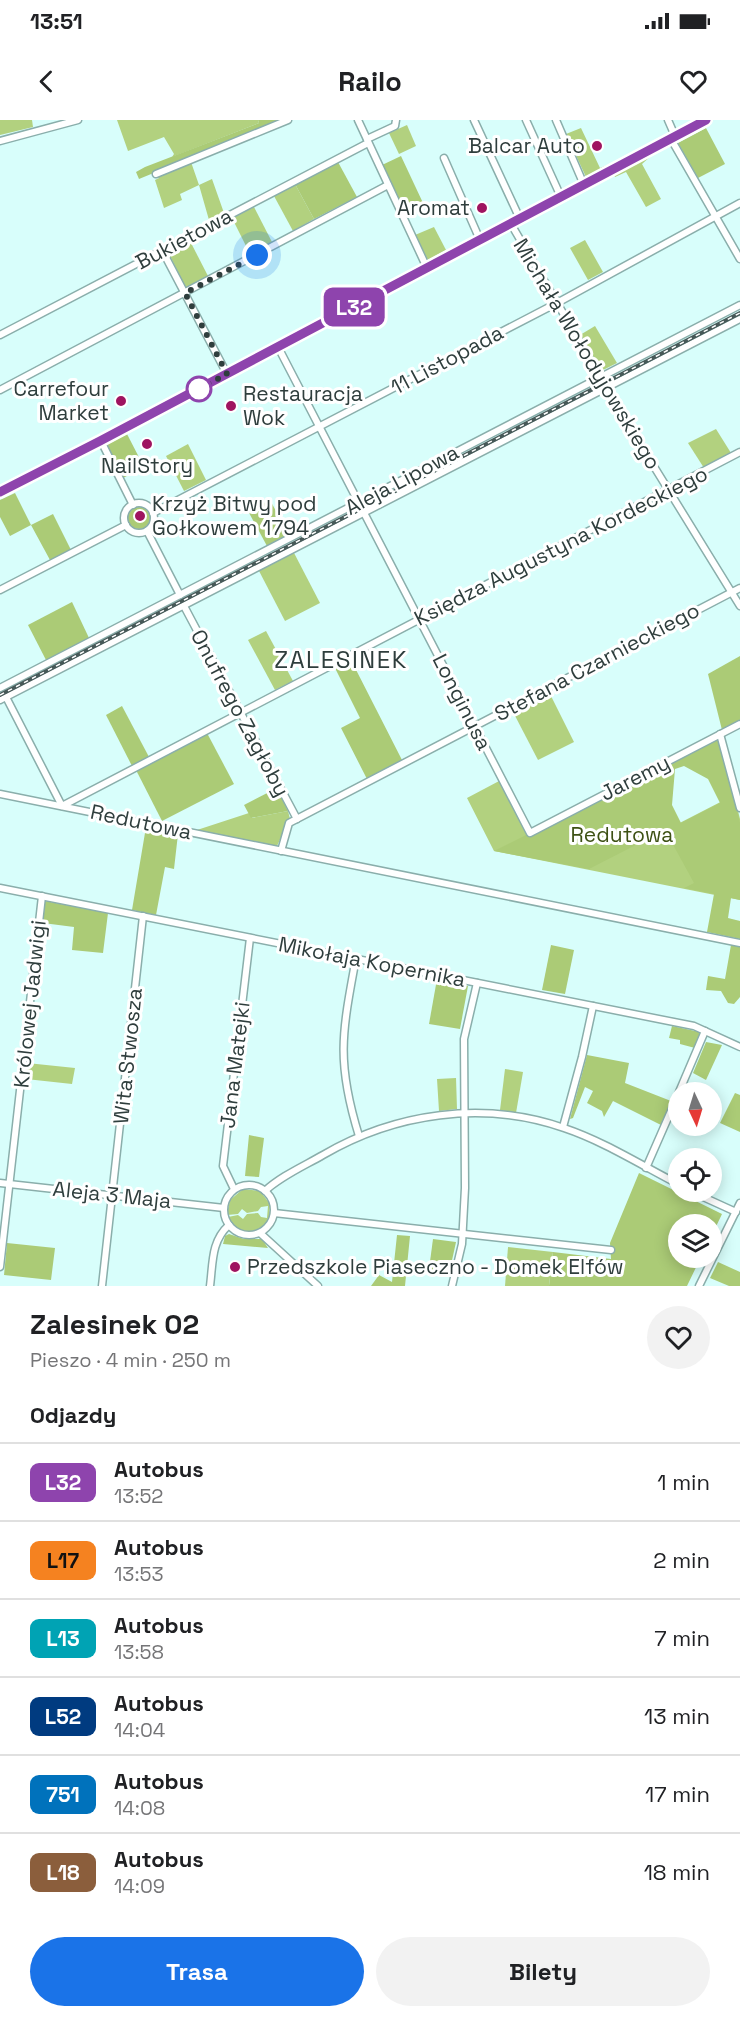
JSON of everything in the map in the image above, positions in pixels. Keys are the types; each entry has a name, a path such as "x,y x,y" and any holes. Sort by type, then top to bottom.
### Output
{"street":[{"path":"0,141 78,120"},
{"path":"156,174 288,120"},
{"path":"358,120 427,268"},
{"path":"474,120 520,219"},
{"path":"526,120 561,197"},
{"path":"556,120 584,185"},
{"path":"668,120 673,137 740,259"},
{"path":"0,492 706,120"},
{"name":"Bukietowa","path":"0,335 367,141 396,123"},
{"path":"444,158 480,240"},
{"path":"0,390 388,185"},
{"name":"11 Listopada","path":"153,513 557,303 740,203"},
{"name":"Michała Wołodyjowskiego","path":"511,224 606,388 740,606"},
{"path":"162,250 227,374"},
{"name":"Aleja Lipowa","path":"0,686 740,305"},
{"name":"Aleja Lipowa","path":"3,699 363,511 740,319"},
{"name":"Longinusa","path":"278,347 530,833"},
{"path":"100,441 133,505"},
{"name":"Księdza Augustyna Kordeckiego","path":"62,806 740,452"},
{"path":"142,504 153,513 152,526 147,531 136,533 126,525 125,515 133,505 142,504"},
{"path":"0,590 126,525"},
{"path":"147,531 180,595"},
{"name":"Stefana Czarnieckiego","path":"297,819 740,588"},
{"name":"Onufrego Zagłoby","path":"184,606 297,819"},
{"path":"3,699 62,806"},
{"name":"Jaremy","path":"530,833 740,724"},
{"path":"720,734 737,782 740,808"},
{"name":"Redutowa","path":"0,794 740,943"},
{"path":"281,851 287,826 297,819"},
{"name":"Mikołaja Kopernika","path":"0,888 694,1026 740,1047"},
{"name":"Królowej Jadwigi","path":"0,1267 42,896"},
{"name":"Wita Stwosza","path":"102,1286 143,916"},
{"name":"Jana Matejki","path":"234,1189 223,1166 250,938"},
{"path":"356,958 344,1023 342,1056 348,1099 359,1136"},
{"path":"452,1286 462,1234 465,1188 464,1040 477,982"},
{"path":"563,1127 593,1006"},
{"path":"684,1082 705,1031"},
{"path":"265,1191 359,1136 402,1121 463,1114 516,1116 563,1127 668,1179"},
{"path":"646,1168 668,1118"},
{"name":"Aleja 3 Maja","path":"0,1183 224,1208"},
{"path":"250,1185 265,1191 273,1204 274,1213 272,1221 260,1233 241,1234 229,1225 224,1208 234,1189 250,1185"},
{"path":"714,1202 735,1212"},
{"path":"699,1286 740,1203"},
{"path":"274,1213 610,1250"},
{"path":"210,1286 215,1243 218,1236 229,1225"},
{"path":"260,1233 318,1286"}],"green space":[{"path":"0,120 32,120 33,127 0,135"},
{"path":"117,120 258,120 259,123 172,157 174,154 164,137 128,151"},
{"path":"258,120 282,120 139,179 136,172 145,167 259,123"},
{"path":"407,125 416,146 399,154 389,133"},
{"path":"581,128 600,168 610,164 586,177 566,134"},
{"path":"706,128 725,164 698,178 678,143"},
{"path":"652,155 642,164 661,199 646,207 626,172 615,177 614,175"},
{"path":"401,156 423,203 404,212 382,165"},
{"path":"191,162 199,185 180,194 182,200 164,208 155,180 159,178 159,175"},
{"path":"338,162 357,197 314,219 295,184"},
{"path":"212,179 224,213 209,220 199,185"},
{"path":"295,184 314,219 293,231 274,196"},
{"path":"254,207 272,242 250,254 232,218"},
{"path":"434,227 446,250 428,260 415,235"},
{"path":"585,240 603,272 588,280 570,248"},
{"path":"190,241 208,276 186,288 168,252"},
{"path":"595,326 617,363 601,371 580,335"},
{"path":"716,429 731,453 704,468 688,443"},
{"path":"127,434 144,467 123,478 106,445"},
{"path":"188,444 206,480 184,491 166,456"},
{"path":"15,493 31,525 10,536 0,517 0,500"},
{"path":"270,500 289,535 267,546 248,511"},
{"path":"139,507 147,510 150,518 147,526 139,529 131,526 128,518 131,510"},
{"path":"53,514 71,550 50,560 31,525"},
{"path":"293,551 320,603 285,621 258,569"},
{"path":"72,602 89,638 46,660 28,625"},
{"path":"266,631 293,681 275,690 248,640"},
{"path":"740,656 740,721 722,730 708,674"},
{"path":"350,658 402,760 367,779 341,728 360,718 334,666"},
{"path":"548,690 574,742 538,760 512,710"},
{"path":"122,706 149,757 132,766 106,715"},
{"path":"207,733 234,784 162,821 136,770"},
{"name":"Redutowa","path":"714,740 720,741 740,823 740,900 731,898 728,918 740,921 740,939 707,932 714,894 684,888 694,883 665,830 589,869 494,851 528,834 530,836","holes":["684,766 708,779 720,803 681,823 672,805 675,769"]},
{"name":"Redutowa","path":"501,780 530,836 666,830 734,795 740,819 740,900 494,851 467,798"},
{"path":"277,788 288,811 251,818 244,805"},
{"path":"288,811 290,819 277,846 197,830 249,813 252,818"},
{"path":"146,827 178,834 174,869 165,867 156,915 132,910"},
{"path":"45,901 108,913 103,953 72,950 74,927 43,923"},
{"path":"551,945 574,950 565,994 542,990"},
{"path":"731,945 740,947 740,997 734,1004 728,1003 721,991 706,990 708,976 725,979"},
{"path":"437,979 468,986 460,1029 429,1024"},
{"path":"672,1026 700,1032 695,1048 680,1044 680,1040 669,1038"},
{"path":"706,1042 722,1045 706,1080 693,1073"},
{"path":"587,1055 629,1063 625,1083 668,1100 668,1108 661,1125 613,1101 604,1117 602,1111 587,1103 593,1091 585,1087 573,1118 570,1119"},
{"path":"27,1063 75,1068 72,1084 26,1079"},
{"path":"505,1069 523,1072 516,1113 500,1110"},
{"path":"456,1078 457,1109 439,1111 437,1079"},
{"path":"735,1093 740,1095 740,1132 722,1124 722,1119"},
{"path":"249,1135 264,1138 259,1177 245,1176"},
{"path":"639,1173 668,1187 668,1202 698,1202 722,1214 668,1214 668,1268 696,1268 687,1286 549,1286 553,1252 611,1259 610,1243"},
{"path":"243,1189 260,1191 270,1204 269,1220 258,1229 247,1232 236,1228 228,1217 238,1215 243,1219 247,1214 258,1213 261,1217 267,1218 268,1206 261,1207 258,1211 247,1213 242,1209 238,1214 227,1215 230,1200"},
{"path":"229,1234 244,1239 262,1239 268,1248 223,1244 225,1236"},
{"path":"397,1235 410,1236 405,1286 371,1286 379,1275 392,1282"},
{"path":"433,1239 456,1242 449,1274 429,1269"},
{"path":"7,1243 55,1248 51,1280 4,1275"},
{"path":"508,1247 553,1252 549,1286 505,1286"},
{"path":"722,1264 740,1272 740,1286 729,1286 710,1278 715,1268 722,1268"}],"railway":[{"path":"0,695 740,313"}],"bus line":[{"name":"L32","path":"0,492 706,120"}],"place":[{"name":"Balcar Auto","path":"597,146"},
{"name":"Aromat","path":"482,208"},
{"name":"Carrefour Market","path":"121,401"},
{"name":"Restauracja Wok","path":"231,406"},
{"name":"NailStory","path":"147,444"},
{"name":"Krzyż Bitwy pod Gołkowem 1794","path":"140,516"},
{"name":"Przedszkole Piaseczno - Domek Elfów","path":"235,1267"}],"district":[{"name":"ZALESINEK","path":"341,660"}],"route":[{"path":"199,389 227,374 185,293 257,255"}]}
